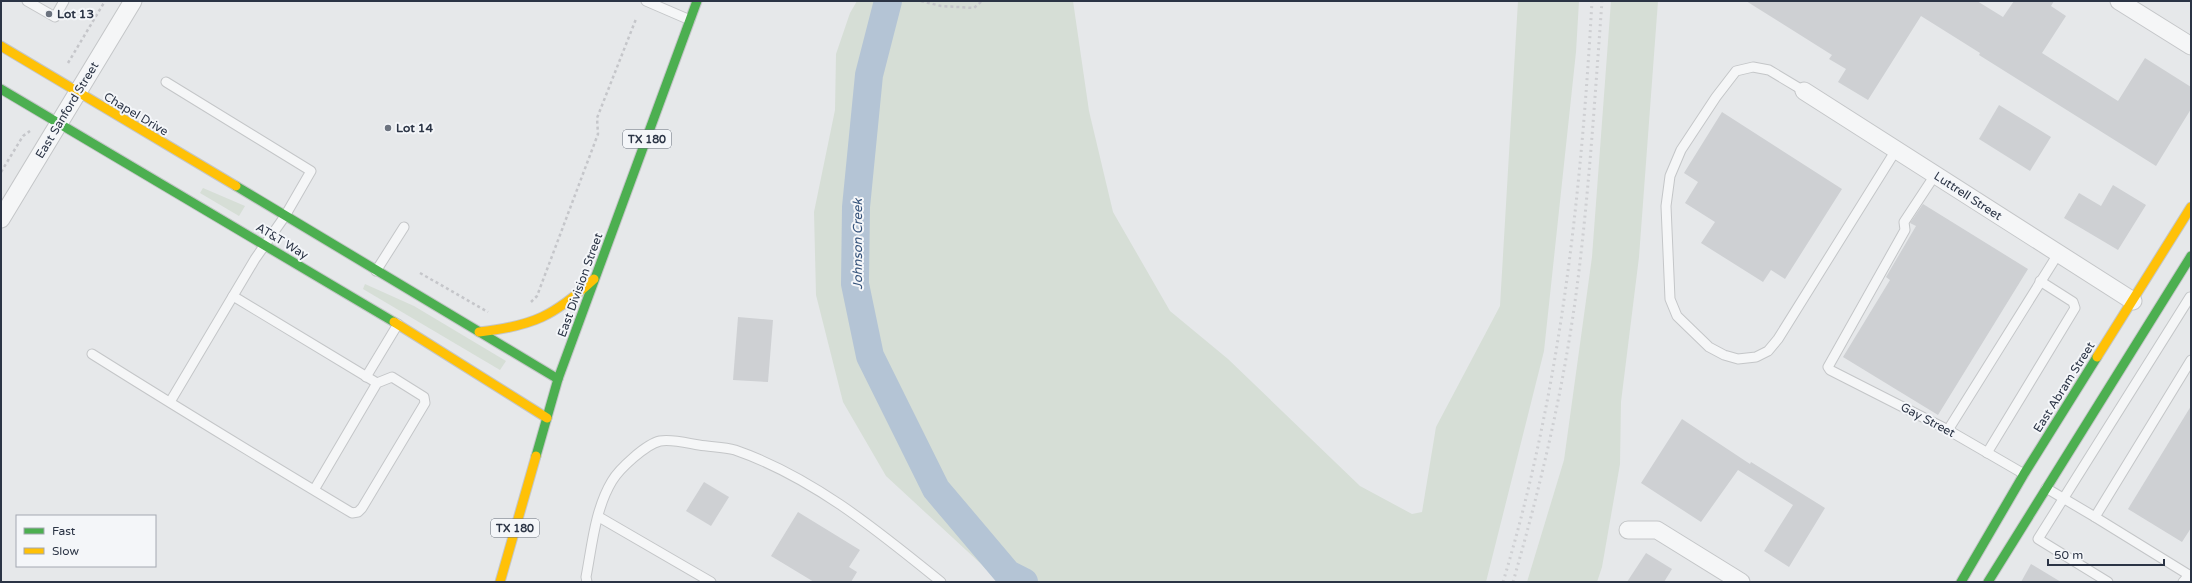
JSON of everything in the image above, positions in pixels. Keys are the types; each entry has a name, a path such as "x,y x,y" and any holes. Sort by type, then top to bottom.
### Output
{"main road":[{"name":"East Division Street","path":"500,582 558,379 697,1"},
{"path":"1,46 77,93"},
{"name":"AT&T Way","path":"1,89 398,324 547,418"},
{"name":"Chapel Drive","path":"77,93 183,155"},
{"name":"AT&T Way","path":"183,155 558,379"},
{"name":"East Abram Street","path":"1961,582 2024,474 2139,299 2191,207"},
{"path":"1988,582 1996,576 2040,485 2183,293 2191,256"},
{"path":"478,332 510,328 534,322 576,296 596,276"},
{"path":"2159,291 2183,293"},
{"path":"2024,474 2040,485"}],"street":[{"name":"East Sanford Street","path":"1,219 133,1"},
{"path":"2119,1 2191,46"},
{"name":"Luttrell Street","path":"1804,91 2058,254 2139,299"},
{"path":"1628,530 1657,530 1740,582"}],"lane":[{"path":"27,1 54,17 64,1"},
{"path":"646,1 690,20"},
{"path":"1804,91 1769,70 1753,67 1736,71 1716,96 1681,150 1670,176 1666,206 1670,299 1677,316 1709,347 1724,355 1738,359 1756,357 1768,351 1778,339 1896,150"},
{"path":"166,82 311,172 266,246 255,259 170,402"},
{"name":"Gay Street","path":"1935,174 1904,222 1905,230 1828,367 1830,370 1948,430 2024,474"},
{"path":"376,271 404,227"},
{"path":"1948,430 2058,254"},
{"path":"1987,453 2075,308 2073,302 2040,282"},
{"path":"2108,582 2038,539 2064,499 2183,293"},
{"path":"233,296 377,383"},
{"path":"366,377 398,324"},
{"path":"92,354 314,490 352,512 360,510 425,403 424,397 392,377 377,383 314,490"},
{"path":"2095,518 2191,360"},
{"path":"587,582 586,578 599,517 605,495 612,480 642,449 660,441 679,442 734,450 801,480 882,534 941,582"},
{"path":"2040,485 2189,575 2183,582"},
{"path":"599,517 711,582"}],"path":[{"path":"68,64 106,1"},
{"path":"921,1 942,6 974,8 982,1"},
{"path":"529,305 537,296 598,134 597,118 636,19"},
{"path":"1,172 23,136 30,131"},
{"path":"419,272 492,314"}],"shaded area":[{"path":"857,1 1073,1 1089,111 1113,212 1170,311 1228,359 1360,486 1412,514 1422,512 1436,427 1500,306 1518,1 1579,1 1576,52 1544,351 1486,582 1003,582 993,575 886,476 843,402 816,295 814,212 835,110 836,54 850,13"},
{"path":"1611,1 1658,1 1639,257 1621,402 1620,464 1602,567 1597,582 1527,582 1564,460 1592,257"},
{"path":"203,188 245,206 239,216 200,193"},
{"path":"365,284 414,306 506,361 500,370 363,289"}],"building":[{"path":"1746,1 1977,1 2003,17 2014,1 2054,1 2051,6 2066,16 2042,53 2118,101 2145,58 2191,87 2191,109 2156,166 1979,55 1980,53 1921,16 1868,100 1838,82 1846,69 1829,59 1832,55"},
{"path":"1999,105 2051,137 2030,171 1979,139"},
{"path":"1722,112 1842,189 1785,279 1771,270 1763,282 1701,243 1715,222 1685,203 1698,182 1684,173"},
{"path":"2113,185 2146,205 2118,250 2064,218 2079,193 2101,206"},
{"path":"1923,204 2028,269 1938,415 1843,357 1890,280 1886,277 1916,226 1910,223"},
{"path":"738,317 773,320 768,382 733,380"},
{"path":"2191,406 2191,528 2182,542 2128,509"},
{"path":"1682,419 1750,464 1751,462 1825,508 1789,567 1764,551 1793,505 1738,470 1701,522 1641,483"},
{"path":"704,482 729,497 711,526 686,511"},
{"path":"798,512 860,550 849,567 857,572 851,582 814,582 771,556"},
{"path":"1646,553 1672,569 1664,582 1627,582"},
{"path":"2031,564 2061,582 2021,582"}],"waterway":[{"name":"Johnson Creek","path":"888,1 869,75 856,207 855,284 870,356 936,489 1008,574 1024,582"}],"railway":[{"path":"1503,582 1523,511 1539,439 1565,294 1581,148 1592,1"},
{"path":"1513,582 1551,436 1572,324 1585,216 1602,1"}],"traffic: fast":[{"path":"536,456 558,379 697,1"},
{"path":"1,89 394,322"},
{"path":"236,186 558,379"},
{"path":"1988,582 2191,256"},
{"path":"1961,582 2024,474 2097,357"}],"traffic: slow":[{"path":"1,46 236,186"},
{"path":"2097,357 2191,207"},
{"path":"479,332 498,330 542,317 567,302 594,279"},
{"path":"394,322 547,418"},
{"path":"500,582 536,456"}],"place":[{"name":"Lot 13","path":"49,14"},
{"name":"Lot 14","path":"388,128"}]}
